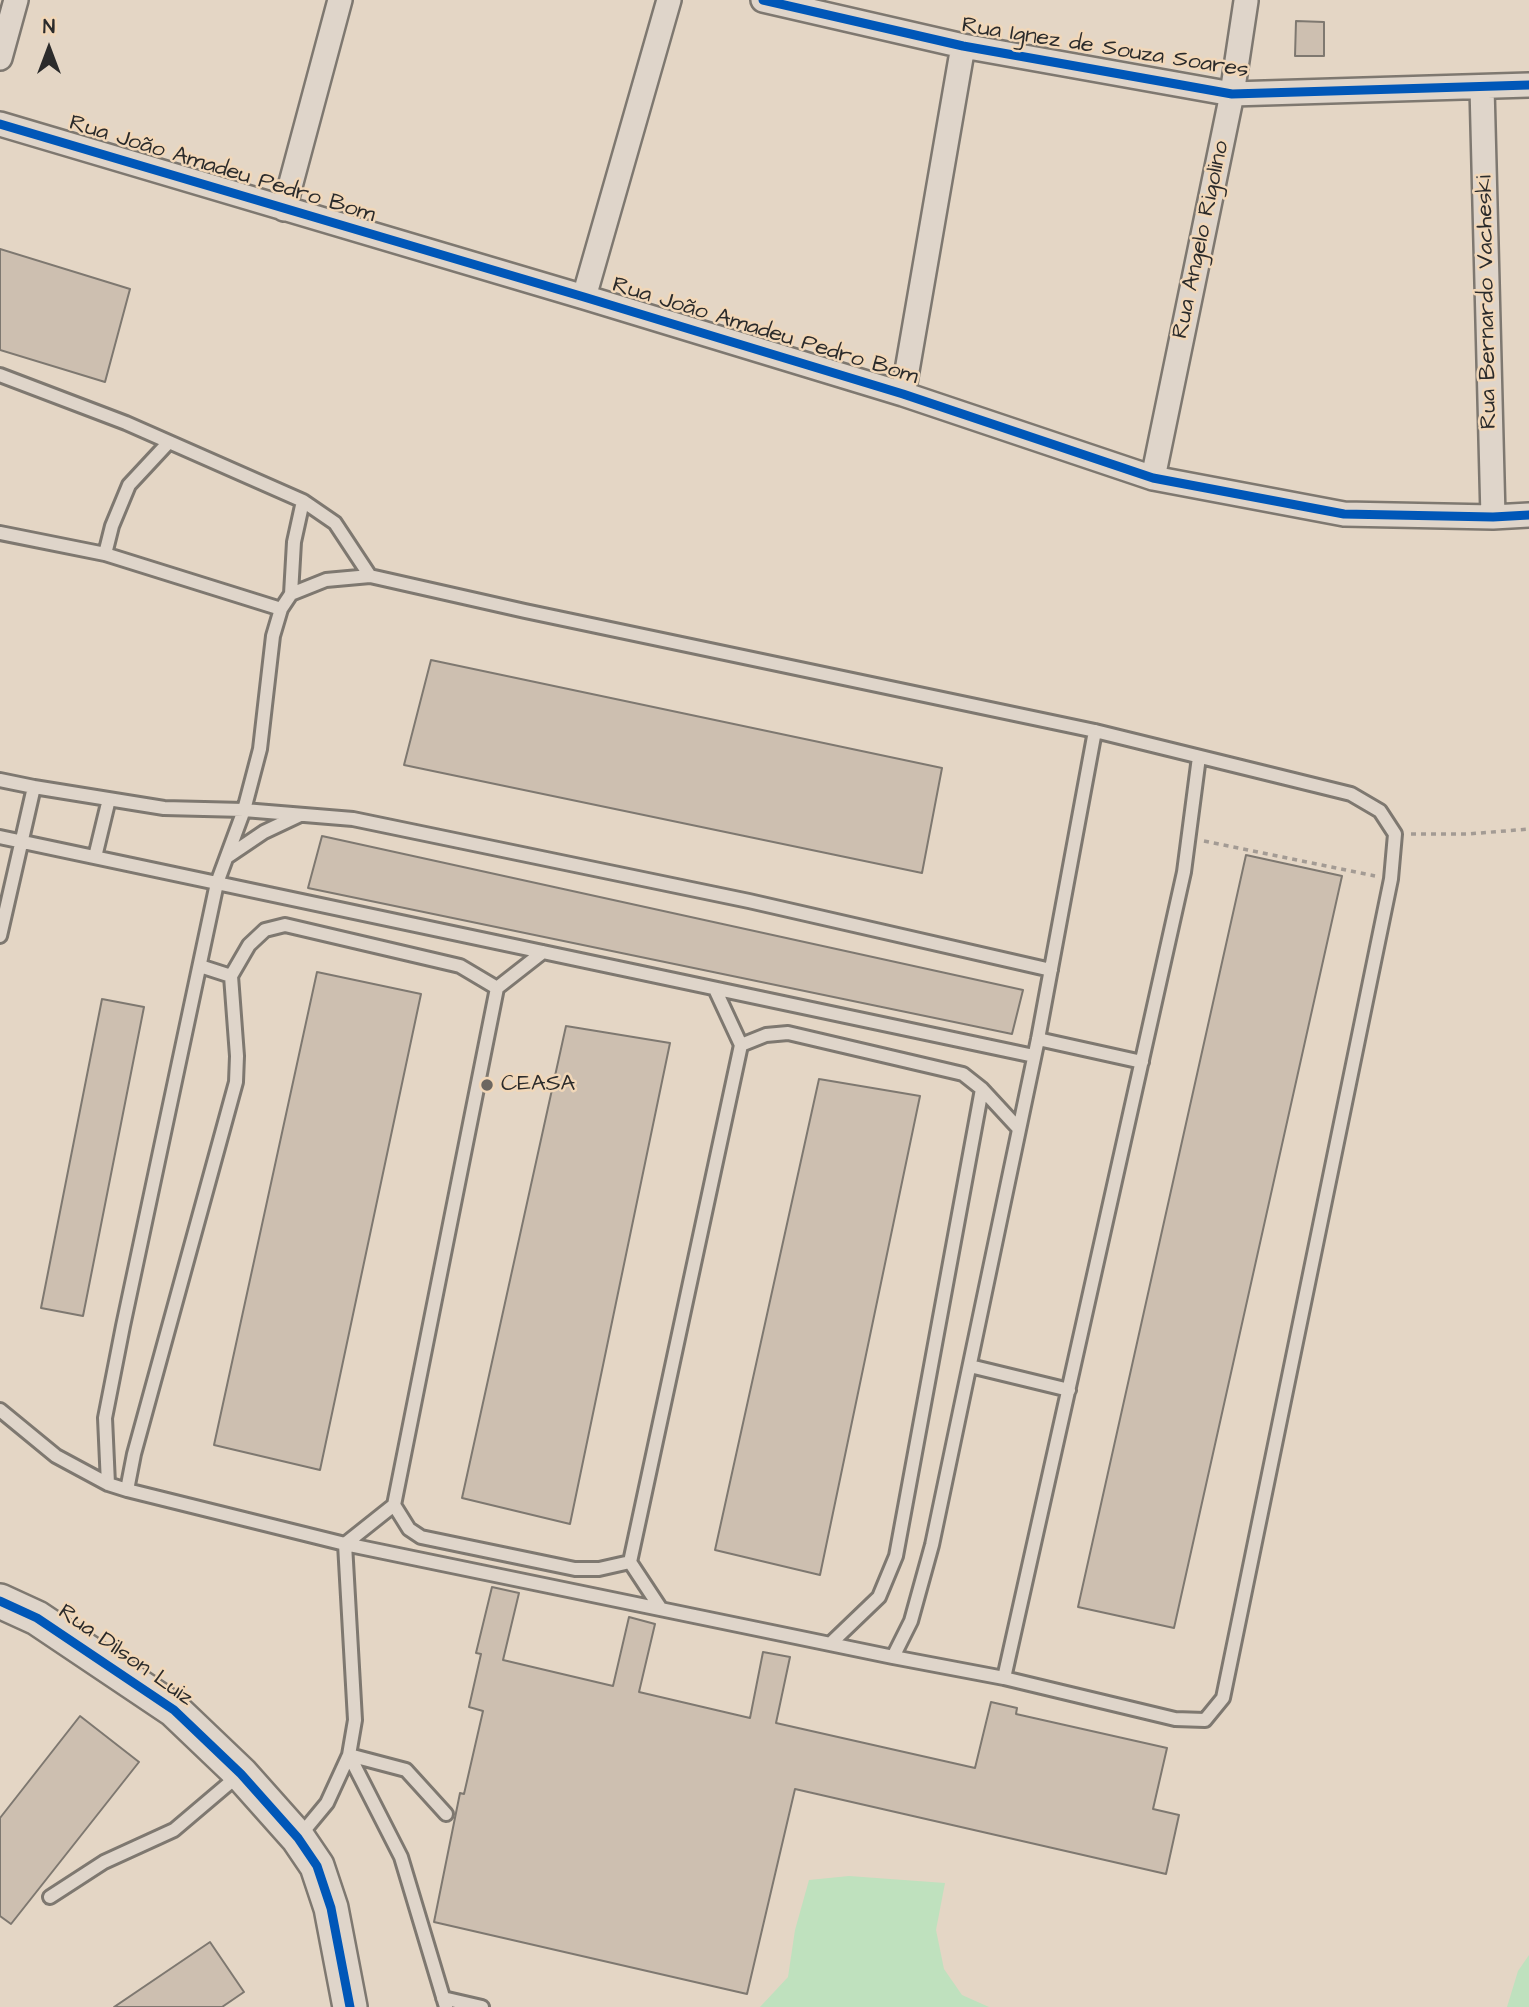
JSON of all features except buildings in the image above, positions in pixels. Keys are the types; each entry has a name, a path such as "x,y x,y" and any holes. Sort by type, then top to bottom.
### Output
{"street":[{"path":"0,58 16,0"},
{"path":"284,209 340,0"},
{"path":"584,297 668,0"},
{"name":"Rua Ignez de Souza Soares","path":"763,0 963,46 1232,94 1529,85"},
{"name":"Rua Angelo Rigolino","path":"1153,478 1232,94 1247,1"},
{"path":"903,394 963,46"},
{"name":"Rua Bernardo Vacheski","path":"1482,87 1493,517"},
{"name":"Rua João Amadeu Pedro Bom","path":"0,124 903,394 1153,478 1344,514 1493,517 1529,515"},
{"name":"Rua Dilson Luiz","path":"0,1601 37,1618 174,1710 241,1774 298,1838 317,1866 331,1908 350,2007"}],"lane":[{"path":"0,375 126,423 303,501 335,523 370,576"},
{"path":"105,554 111,526 130,485 169,442"},
{"path":"108,1484 105,1419 123,1326 218,883 244,810 260,749 272,636 281,609 291,594 294,542 303,501"},
{"path":"0,533 105,554 281,609"},
{"path":"0,1410 56,1456 108,1484 345,1544 1004,1678 1175,1719 1205,1720 1223,1698 1391,879 1395,834 1380,811 1351,794 1095,731 370,576 326,580 291,594"},
{"path":"893,1657 911,1621 932,1545 1038,1039 1095,731"},
{"path":"1004,1678 1184,872 1199,757"},
{"path":"0,780 164,807 353,819 749,901 1051,970"},
{"path":"0,936 34,787"},
{"path":"95,857 109,799"},
{"path":"227,857 264,832 300,815"},
{"path":"0,837 1034,1056"},
{"path":"127,1490 134,1454 236,1082 237,1056 231,976 249,945 265,930 285,925 460,965 497,988"},
{"path":"345,1544 394,1505 497,988 543,952"},
{"path":"200,965 231,976"},
{"path":"661,1609 631,1562 741,1045 715,989"},
{"path":"741,1045 766,1035 788,1033 963,1074 982,1089 1019,1129"},
{"path":"1038,1039 1142,1062"},
{"path":"830,1644 879,1597 896,1556 982,1089"},
{"path":"970,1366 1069,1390"},
{"path":"394,1505 409,1529 421,1537 575,1569 599,1569 631,1562"},
{"path":"298,1838 327,1803 349,1755 355,1720 345,1544"},
{"path":"349,1755 406,1770 446,1814"},
{"path":"349,1755 401,1857 445,2003 482,2007"},
{"path":"50,1897 104,1862 174,1830 241,1774"}],"path":[{"path":"1395,834 1468,834 1529,829"},
{"path":"1189,838 1391,879"}],"green space":[{"path":"849,1876 945,1883 936,1930 944,1969 962,1995 989,2007 760,2007 788,1977 795,1930 809,1880"},
{"path":"1529,1955 1529,2007 1507,2007 1518,1971"}],"cycle path":[{"path":"763,0 963,46 1232,94 1529,85"},
{"path":"0,124 903,394 1153,478 1344,514 1493,517 1529,515"},
{"path":"0,1601 37,1618 174,1710 241,1774 298,1838 317,1866 331,1908 350,2007"}],"place":[{"name":"CEASA","path":"487,1085"}]}
